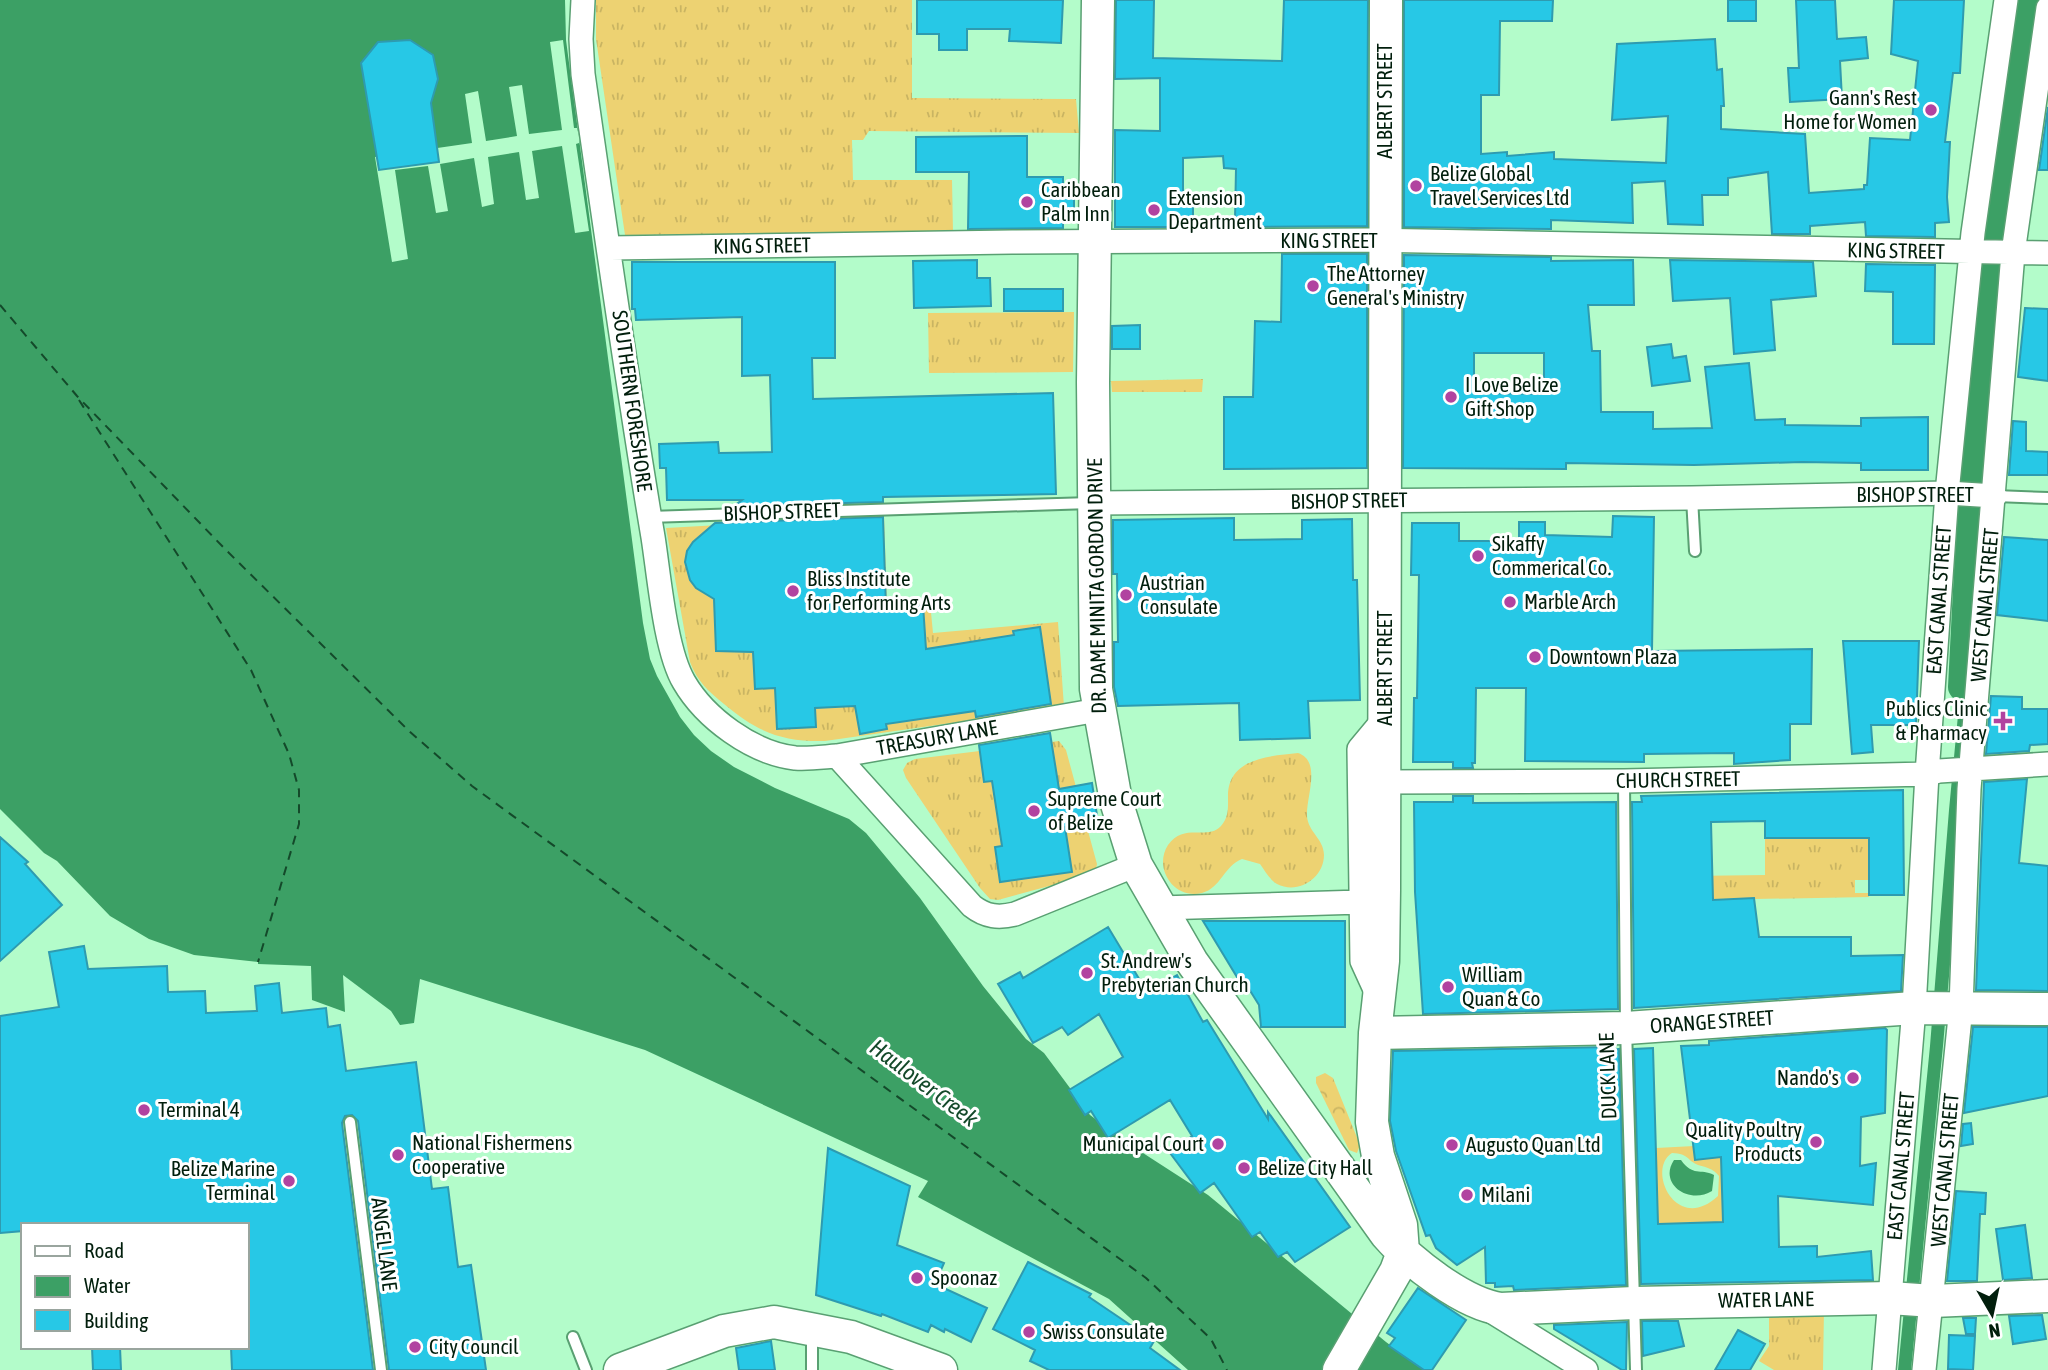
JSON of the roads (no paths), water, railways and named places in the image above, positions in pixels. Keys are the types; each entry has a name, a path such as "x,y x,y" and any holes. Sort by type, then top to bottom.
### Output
{"main road":[{"name":"DR. DAME MINITA GORDON DRIVE","path":"1098,0 1095,242 1096,690 1121,822 1136,864 1192,962 1386,1234 1424,1270 1483,1306"},
{"name":"ALBERT STREET","path":"1385,0 1386,500 1382,961 1375,1032 1372,1122 1378,1156 1401,1225 1403,1252"},
{"name":"ORANGE STREET","path":"1375,1032 1626,1028 1939,1008 2048,1009"},
{"path":"1339,1370 1396,1271 1403,1252"},
{"name":"WATER LANE","path":"1483,1306 1510,1310 1634,1303 2048,1296"},
{"path":"620,1370 724,1331 774,1322 851,1336 941,1370"}],"street":[{"name":"SOUTHERN FORESHORE","path":"583,0 583,74 671,648 684,682 708,711 745,740 775,754"},
{"name":"EAST CANAL STREET","path":"1884,1370 1912,1299 1939,1008 1949,771 1991,253 2006,0"},
{"name":"WEST CANAL STREET","path":"1924,1370 1912,1299 1939,1008 1949,771 1991,253 2048,8"},
{"name":"KING STREET","path":"610,248 1384,241 2048,253"},
{"name":"BISHOP STREET","path":"1095,503 1970,494"},
{"name":"TREASURY LANE","path":"775,754 810,758 837,756 1098,710"},
{"path":"1378,996 1362,961 1359,749 1384,719"},
{"path":"837,756 972,906 988,915 1015,914 1136,864"},
{"name":"CHURCH STREET","path":"1384,782 1624,781 1949,771 2048,764"},
{"path":"1159,908 1361,902"},
{"path":"1483,1306 1586,1370"}],"lane":[{"name":"BISHOP STREET","path":"1970,494 2048,498"},
{"path":"1692,498 1695,551"},
{"name":"BISHOP STREET","path":"649,517 1095,503"},
{"name":"DUCK LANE","path":"1624,781 1626,1028 1636,1370"},
{"name":"ANGEL LANE","path":"350,1122 381,1370"},
{"path":"812,1328 812,1370"},
{"path":"573,1337 586,1370"}],"water":[{"name":"Haulover Creek","path":"0,0 565,0 566,40 643,623 650,659 680,717 711,751 734,767 775,788 849,819 866,833 920,898 983,986 1026,1039 1044,1053 1090,1115 1129,1144 1208,1195 1386,1342 1424,1370 1188,1370 1109,1299 918,1197 928,1181 645,1050 420,979 414,1023 400,1025 391,1011 343,975 345,1012 312,1000 311,966 258,964 194,955 149,939 110,916 57,861 44,853 0,809"},
{"path":"2021,0 2033,0 1943,1046 1911,1370 1898,1370 1998,293"},
{"path":"1674,1160 1681,1160 1689,1169 1714,1175 1712,1191 1694,1195 1678,1190 1670,1177"}],"waterway":[{"path":"1962,687 1973,473 1988,275 2027,0"}],"place":[{"name":"Gann's Rest Home for Women","path":"1931,110"},
{"name":"Belize Global Travel Services Ltd","path":"1416,186"},
{"name":"Caribbean Palm Inn","path":"1027,202"},
{"name":"Extension Department","path":"1154,210"},
{"name":"The Attorney General's Ministry","path":"1313,286"},
{"name":"I Love Belize Gift Shop","path":"1451,397"},
{"name":"Sikaffy Commerical Co.","path":"1478,556"},
{"name":"Bliss Institute for Performing Arts","path":"793,591"},
{"name":"Austrian Consulate","path":"1126,595"},
{"name":"Marble Arch","path":"1510,602"},
{"name":"Downtown Plaza","path":"1535,657"},
{"name":"Publics Clinic & Pharmacy","path":"2003,721"},
{"name":"Supreme Court of Belize","path":"1034,811"},
{"name":"St. Andrew's Prebyterian Church","path":"1087,973"},
{"name":"William Quan & Co","path":"1448,987"},
{"name":"Nando's","path":"1853,1078"},
{"name":"Terminal 4","path":"144,1110"},
{"name":"Quality Poultry Products","path":"1816,1142"},
{"name":"Municipal Court","path":"1218,1144"},
{"name":"Augusto Quan Ltd","path":"1452,1145"},
{"name":"National Fishermens Cooperative","path":"398,1155"},
{"name":"Belize City Hall","path":"1244,1168"},
{"name":"Belize Marine Terminal","path":"289,1181"},
{"name":"Milani","path":"1467,1195"},
{"name":"Spoonaz","path":"917,1278"},
{"name":"Swiss Consulate","path":"1029,1332"},
{"name":"City Council","path":"415,1347"}]}
